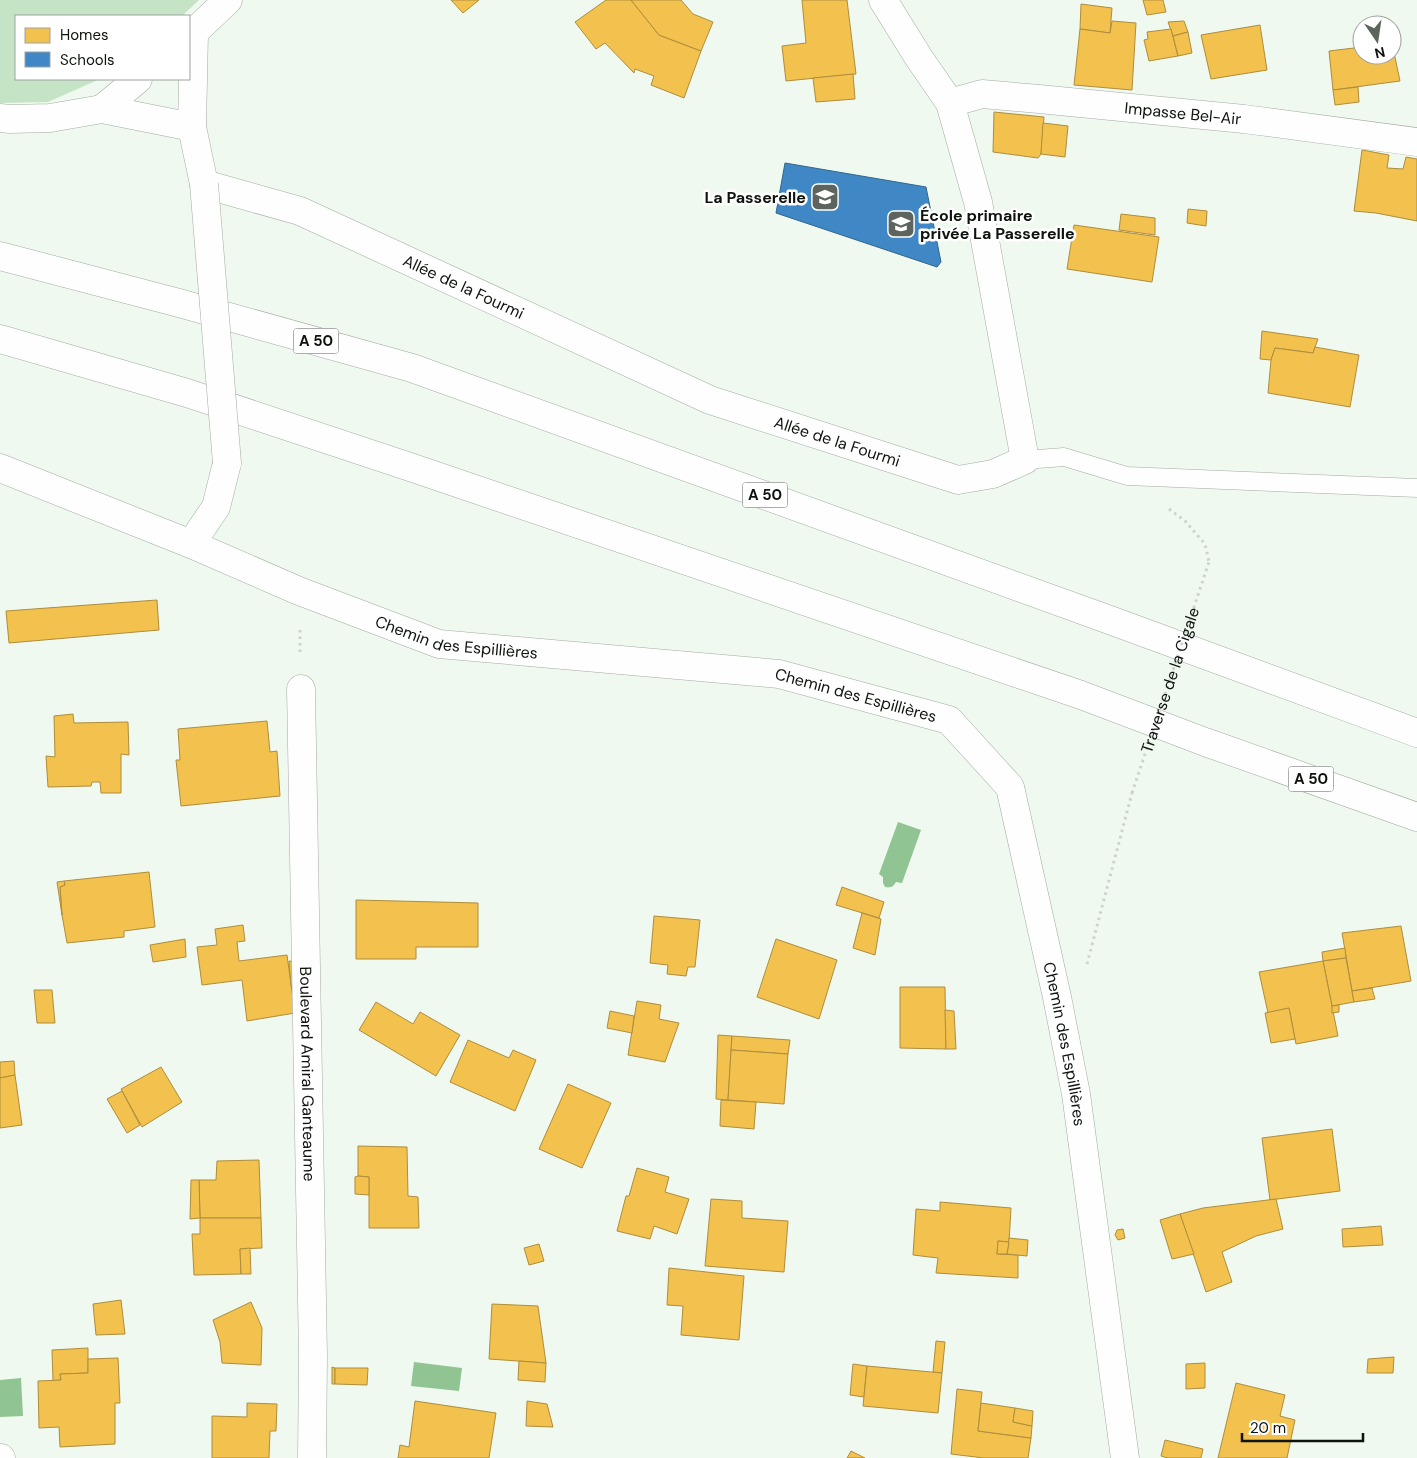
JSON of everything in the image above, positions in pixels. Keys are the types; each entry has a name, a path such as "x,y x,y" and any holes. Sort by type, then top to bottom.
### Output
{"main road":[{"path":"191,544 216,507 228,463 204,184 192,127 191,35 228,0"},
{"path":"883,0 950,103 978,202 1025,460"},
{"path":"102,109 137,80"},
{"name":"Impasse Bel-Air","path":"950,103 982,94 1244,119 1417,142"},
{"path":"0,118 50,118 102,109 192,127"},
{"name":"Allée de la Fourmi","path":"204,184 300,211 710,400 958,480 993,474 1025,460"},
{"name":"A 50","path":"0,256 220,314 412,368 1109,619 1417,733"},
{"name":"A 50","path":"0,339 236,408 1071,692 1417,817"},
{"name":"Chemin des Espillières","path":"0,468 191,544 299,591 439,644 779,674 949,720 1010,787 1057,997 1076,1094 1125,1458"},
{"name":"Boulevard Amiral Ganteaume","path":"301,689 313,1346 312,1458"}],"lane":[{"path":"1025,460 1064,457 1127,476 1417,488"}],"path":[{"name":"Traverse de la Cigale","path":"1057,997 1079,997 1132,793 1208,562 1205,544 1185,521 1127,476"},
{"path":"299,591 301,689"}],"shaded area":[{"path":"0,0 199,0 183,15 15,15 15,80 98,80 48,102 0,103"},
{"path":"898,822 921,830 902,883 896,882 892,887 885,887 883,877 879,874"},
{"path":"414,1362 462,1368 459,1391 411,1386"},
{"path":"21,1378 23,1416 0,1417 0,1380"}],"building: Homes":[{"path":"451,0 479,0 463,13"},
{"path":"606,0 631,0 659,35 701,51 684,98 651,85 654,76 635,69 634,73 605,43 596,49 575,22"},
{"path":"631,0 681,0 693,14 713,22 701,51 659,35"},
{"path":"802,0 847,0 856,74 786,81 782,46 806,43"},
{"path":"1143,0 1163,0 1166,12 1147,15"},
{"path":"1081,4 1112,8 1110,33 1080,29"},
{"path":"1112,21 1136,23 1132,90 1074,85 1080,29 1110,33"},
{"path":"1184,21 1188,32 1173,36 1168,22"},
{"path":"1260,25 1267,70 1211,79 1201,35"},
{"path":"1171,29 1178,56 1149,61 1144,40 1148,39 1147,32"},
{"path":"1188,32 1192,53 1178,56 1173,36"},
{"path":"1352,48 1352,65 1397,65 1400,81 1333,90 1329,51"},
{"path":"853,74 855,99 816,102 813,78"},
{"path":"1358,87 1359,102 1335,105 1333,90"},
{"path":"994,112 1044,117 1041,154 1038,158 993,152"},
{"path":"1043,123 1068,126 1065,157 1041,154"},
{"path":"1362,150 1389,155 1387,168 1403,169 1406,157 1417,159 1417,221 1354,211"},
{"path":"1188,209 1207,211 1206,226 1187,223"},
{"path":"1121,214 1155,218 1155,235 1119,230"},
{"path":"1074,225 1159,237 1152,282 1067,269"},
{"path":"1262,331 1318,339 1313,353 1275,348 1271,360 1260,359"},
{"path":"1315,347 1359,355 1350,407 1268,393 1271,360 1275,348 1313,353"},
{"path":"157,600 159,630 9,643 6,611"},
{"path":"73,714 74,723 128,722 129,755 121,754 121,793 101,793 100,782 92,782 91,786 48,787 46,756 55,757 54,716"},
{"path":"267,721 270,752 277,751 280,796 181,806 176,760 180,760 178,729"},
{"path":"149,872 155,927 124,931 124,937 67,943 60,887 65,885 64,881"},
{"path":"64,881 65,885 60,887 62,915 57,882"},
{"path":"842,887 884,902 879,918 836,905"},
{"path":"356,900 478,903 478,947 416,947 416,959 356,959"},
{"path":"862,913 881,919 875,955 853,948"},
{"path":"654,916 700,920 695,967 688,967 686,976 667,974 668,965 650,963"},
{"path":"243,925 245,941 237,942 239,961 287,955 295,1013 247,1021 242,980 202,985 197,947 217,945 215,929"},
{"path":"1401,926 1411,981 1352,991 1342,933"},
{"path":"185,939 186,957 153,962 150,945"},
{"path":"776,939 837,960 819,1019 757,997"},
{"path":"1345,948 1346,958 1323,961 1322,952"},
{"path":"1346,958 1354,1002 1332,1006 1323,961"},
{"path":"289,961 297,962 303,984 291,986"},
{"path":"1323,961 1338,1036 1296,1044 1289,1008 1268,1013 1259,972"},
{"path":"900,987 945,987 946,1049 900,1048"},
{"path":"1372,988 1375,999 1354,1002 1352,991"},
{"path":"34,990 52,990 55,1023 37,1023"},
{"path":"637,1001 661,1005 659,1019 679,1023 665,1062 628,1055"},
{"path":"376,1002 413,1024 420,1012 460,1035 436,1076 359,1030"},
{"path":"1339,1005 1339,1012 1332,1013 1332,1006"},
{"path":"1289,1008 1295,1039 1271,1043 1265,1013"},
{"path":"945,1010 954,1011 956,1049 946,1049"},
{"path":"610,1011 634,1016 632,1033 607,1028"},
{"path":"718,1035 732,1036 728,1100 716,1099"},
{"path":"732,1036 790,1040 788,1054 731,1050"},
{"path":"468,1040 509,1058 513,1050 536,1060 515,1111 450,1082"},
{"path":"731,1050 788,1054 784,1104 728,1100"},
{"path":"14,1061 15,1075 0,1078 0,1062"},
{"path":"161,1067 182,1102 142,1127 121,1089"},
{"path":"15,1075 22,1125 0,1128 0,1078"},
{"path":"568,1084 611,1103 582,1168 539,1149"},
{"path":"122,1091 140,1125 127,1133 107,1099"},
{"path":"721,1100 756,1102 754,1129 720,1126"},
{"path":"1332,1129 1340,1191 1270,1200 1262,1138"},
{"path":"358,1146 407,1147 408,1196 418,1197 419,1228 369,1228 369,1177 358,1176"},
{"path":"259,1160 261,1218 200,1218 199,1180 216,1180 217,1161"},
{"path":"637,1168 669,1177 665,1192 689,1199 677,1234 654,1226 650,1239 617,1231 626,1196 629,1196"},
{"path":"355,1177 369,1177 369,1195 355,1194"},
{"path":"191,1180 199,1180 200,1218 190,1219"},
{"path":"711,1199 742,1201 742,1218 788,1221 784,1272 705,1266"},
{"path":"1276,1199 1283,1229 1256,1236 1222,1252 1232,1282 1206,1292 1180,1214 1203,1208"},
{"path":"940,1202 1011,1208 1009,1242 998,1241 997,1254 1018,1255 1018,1278 936,1273 938,1258 913,1255 916,1209 940,1211"},
{"path":"1180,1214 1194,1254 1172,1259 1160,1220"},
{"path":"200,1218 261,1218 262,1248 240,1249 241,1274 194,1275 192,1234 200,1234"},
{"path":"1381,1226 1383,1245 1343,1247 1342,1229"},
{"path":"1123,1229 1125,1238 1118,1240 1115,1235 1117,1230"},
{"path":"1009,1238 1028,1240 1027,1256 1007,1254"},
{"path":"998,1241 1009,1242 1007,1254 997,1254"},
{"path":"539,1244 544,1261 529,1265 524,1248"},
{"path":"250,1248 251,1274 241,1274 240,1249"},
{"path":"669,1268 744,1276 739,1340 681,1335 683,1306 667,1305"},
{"path":"121,1300 125,1334 96,1335 93,1304"},
{"path":"251,1302 262,1328 261,1365 222,1363 220,1342 213,1320"},
{"path":"492,1304 538,1306 546,1363 489,1359"},
{"path":"936,1341 945,1342 942,1373 933,1372"},
{"path":"88,1348 88,1373 60,1374 61,1380 53,1381 52,1350"},
{"path":"1394,1357 1393,1373 1367,1373 1368,1359"},
{"path":"118,1358 120,1403 115,1403 115,1444 60,1447 59,1427 39,1428 38,1381 61,1380 60,1374 88,1373 88,1359"},
{"path":"519,1361 546,1363 545,1382 518,1380"},
{"path":"1205,1363 1205,1388 1186,1389 1186,1364"},
{"path":"853,1364 867,1366 864,1397 850,1395"},
{"path":"867,1366 942,1373 938,1413 863,1406"},
{"path":"332,1367 335,1368 335,1384 332,1384"},
{"path":"335,1368 368,1368 367,1385 335,1384"},
{"path":"1236,1383 1285,1395 1280,1416 1295,1420 1287,1458 1218,1458"},
{"path":"957,1389 982,1392 978,1431 1031,1438 1028,1458 984,1458 951,1454"},
{"path":"415,1401 496,1413 489,1458 398,1458 400,1445 409,1447"},
{"path":"527,1401 547,1404 553,1427 526,1426"},
{"path":"247,1403 277,1404 276,1431 270,1431 269,1458 212,1458 212,1416 247,1417"},
{"path":"981,1403 1015,1408 1013,1422 1032,1426 1031,1438 978,1431"},
{"path":"1015,1408 1033,1411 1032,1426 1013,1422"},
{"path":"1165,1440 1203,1449 1201,1458 1168,1458 1161,1456"},
{"path":"851,1451 865,1458 847,1458"}],"building: Schools":[{"path":"785,163 926,187 941,262 937,267 776,213"}],"place":[{"name":"La Passerelle","path":"825,197"},
{"name":"École primaire privée La Passerelle","path":"901,224"}]}
